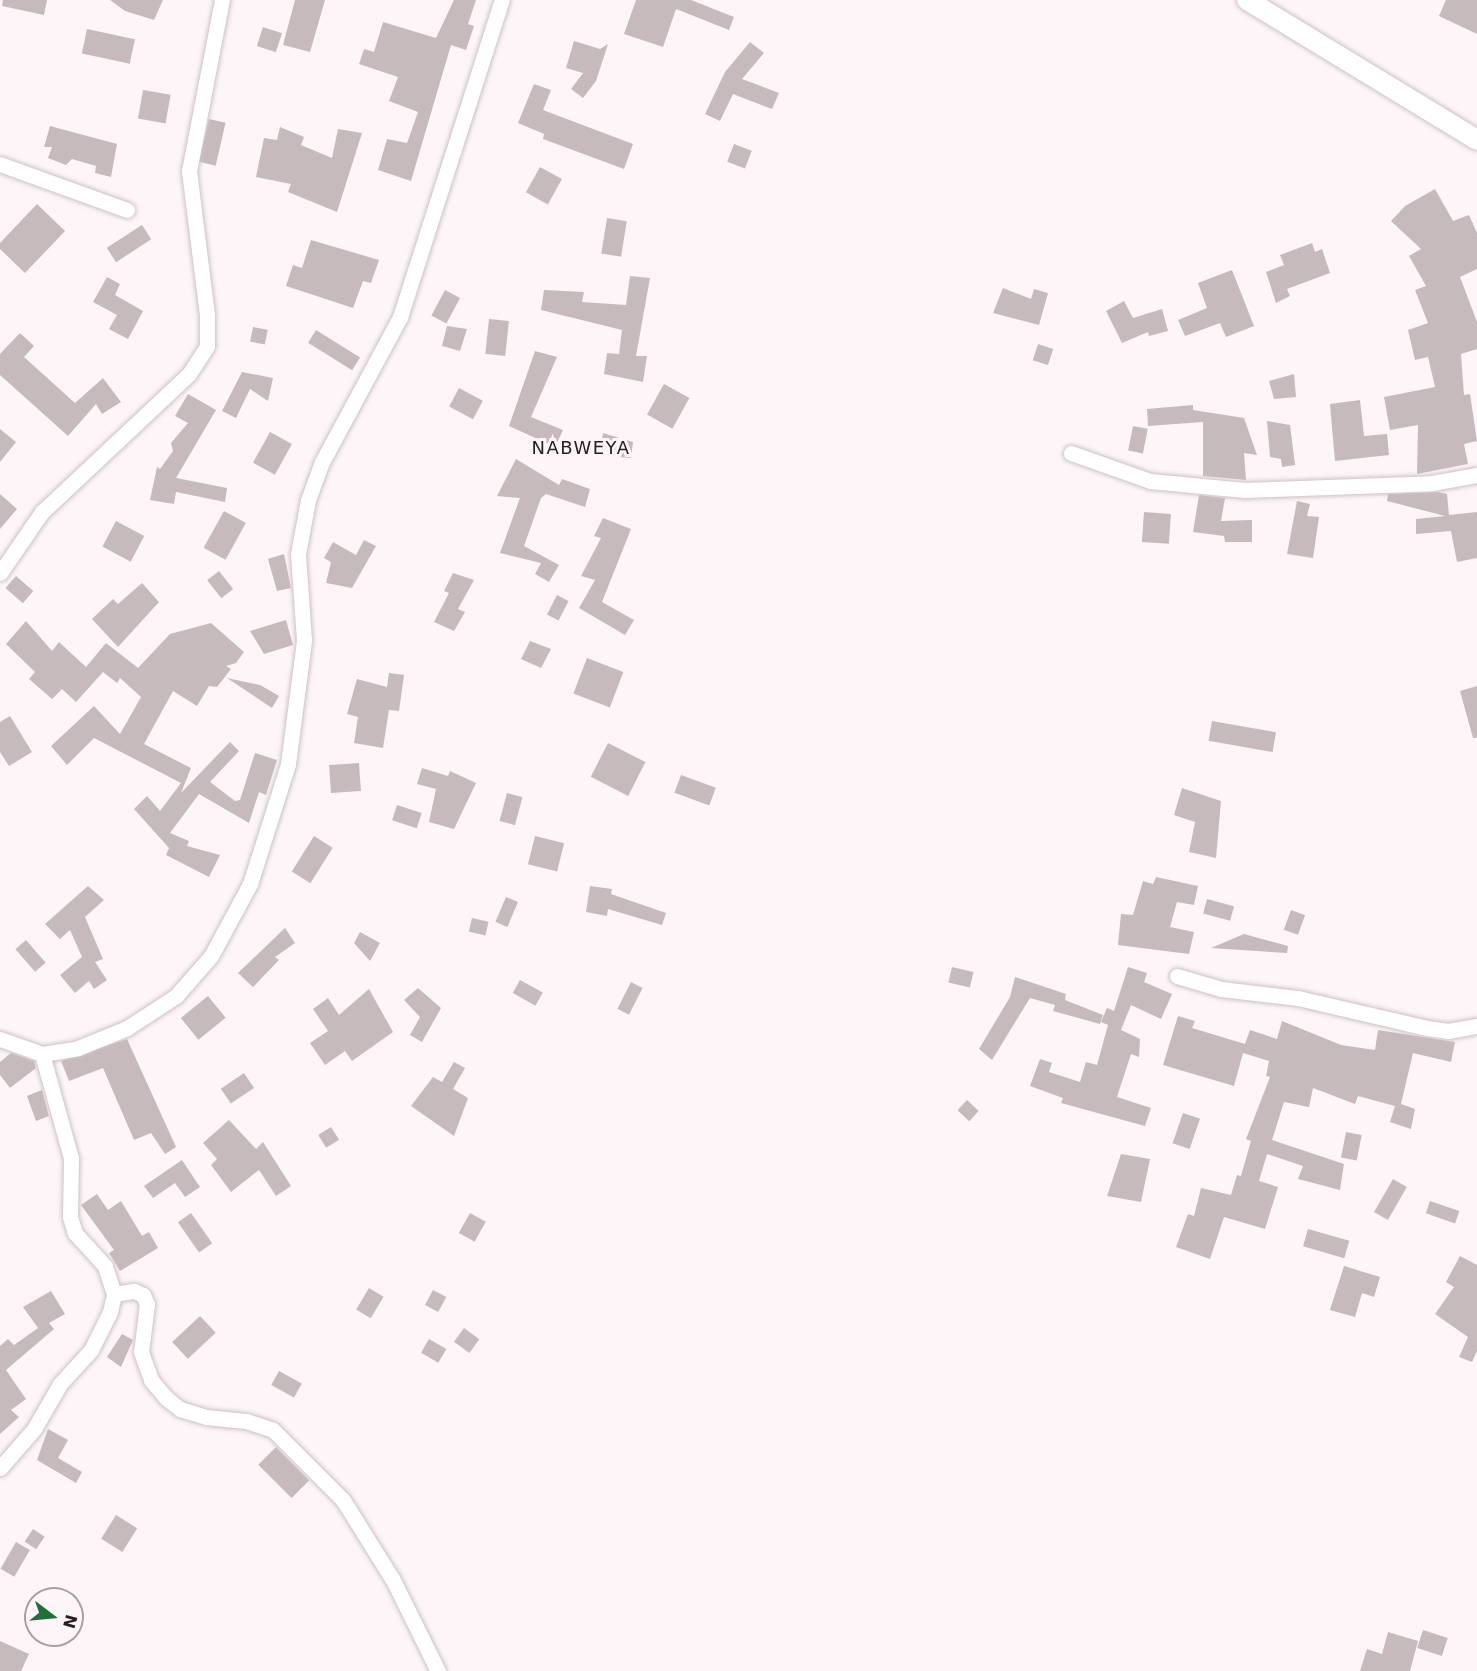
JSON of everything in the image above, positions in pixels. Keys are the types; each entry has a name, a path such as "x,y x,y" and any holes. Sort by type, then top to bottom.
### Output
{"street":[{"path":"0,573 42,512 189,374 207,346 207,315 189,171 222,0"},
{"path":"0,1039 42,1054 78,1048 117,1032 176,996 211,956 250,884 288,764 304,640 298,554 308,500 322,462 400,317 502,0"},
{"path":"1247,0 1477,140"},
{"path":"0,164 127,210"},
{"path":"1071,453 1150,481 1245,490 1432,483 1477,475"},
{"path":"1177,976 1221,989 1287,996 1427,1028 1448,1031 1477,1026"},
{"path":"0,1468 34,1429 60,1384 91,1350 111,1312 114,1294 105,1266 75,1233 70,1217 71,1158 42,1054"},
{"path":"114,1294 134,1291 147,1304 141,1352 151,1380 166,1398 180,1409 206,1417 246,1421 273,1430 343,1500 393,1580 438,1671"}],"building":[{"path":"3,0 47,0 44,15 2,6"},
{"path":"110,0 163,0 154,20 125,11"},
{"path":"295,0 325,0 310,52 283,45"},
{"path":"454,0 476,0 468,24 474,26 466,50 451,45 411,181 378,170 387,139 407,143 418,112 389,101 398,77 359,64 364,49 374,52 383,22 436,38"},
{"path":"636,0 691,0 734,17 729,30 676,9 663,47 624,34"},
{"path":"1446,0 1477,0 1477,34 1439,16"},
{"path":"263,27 282,33 276,52 257,46"},
{"path":"87,29 135,39 130,64 82,53"},
{"path":"574,41 600,49 608,44 596,81 583,98 571,89 583,73 566,68"},
{"path":"750,42 764,53 742,79 779,93 772,109 733,94 720,121 705,114 725,72"},
{"path":"534,84 551,90 543,110 633,144 624,169 543,139 544,134 518,123"},
{"path":"143,90 171,95 166,123 138,119"},
{"path":"209,119 226,123 216,166 199,162"},
{"path":"50,126 117,144 111,177 95,173 96,166 72,159 66,165 48,158 52,147 44,147"},
{"path":"280,127 304,137 301,145 332,158 338,129 362,133 337,212 288,192 291,184 256,177 264,138 277,140"},
{"path":"734,144 752,151 745,169 727,162"},
{"path":"540,167 562,179 548,204 526,192"},
{"path":"1435,189 1453,221 1469,215 1477,233 1477,269 1460,277 1477,322 1477,349 1461,354 1464,395 1470,394 1477,441 1464,444 1468,464 1417,474 1418,425 1390,430 1384,397 1435,387 1428,357 1415,360 1408,330 1428,323 1415,290 1426,286 1409,256 1421,249 1391,221 1405,206"},
{"path":"37,204 65,231 25,273 0,249 0,243"},
{"path":"607,218 627,221 621,257 601,254"},
{"path":"142,225 151,239 116,262 107,248"},
{"path":"311,240 379,260 371,283 363,281 353,308 286,286 293,265 302,268"},
{"path":"1312,243 1315,252 1322,249 1330,273 1287,289 1290,296 1276,303 1266,272 1284,265 1280,255"},
{"path":"1232,270 1254,326 1226,337 1220,323 1185,336 1178,320 1207,308 1198,283"},
{"path":"630,276 650,278 636,356 647,356 643,382 604,374 607,353 619,354 622,330 541,310 544,290 584,292 582,302 626,305"},
{"path":"107,277 120,284 115,295 143,311 128,339 109,329 117,315 93,302"},
{"path":"1003,288 1031,299 1034,289 1048,293 1039,325 993,313"},
{"path":"445,290 460,298 446,324 431,316"},
{"path":"1124,301 1133,318 1162,309 1168,331 1149,336 1148,332 1122,343 1106,311"},
{"path":"489,319 509,321 505,356 485,354"},
{"path":"447,326 467,329 460,351 442,346"},
{"path":"253,327 268,330 265,345 250,342"},
{"path":"316,330 360,358 352,370 308,343"},
{"path":"20,333 34,346 24,357 75,403 103,378 121,402 102,414 96,404 68,436 0,375 0,354"},
{"path":"1038,344 1053,349 1048,365 1033,360"},
{"path":"535,351 557,357 531,417 563,430 555,447 509,426"},
{"path":"242,372 273,378 268,401 250,389 236,418 222,411"},
{"path":"1294,374 1296,397 1274,399 1269,381"},
{"path":"664,384 689,398 672,429 647,415"},
{"path":"459,388 483,401 473,419 449,407"},
{"path":"188,394 216,410 176,478 227,488 225,502 176,492 174,504 150,500 157,467 160,469 173,451 171,443 188,423 175,416"},
{"path":"1360,400 1364,436 1387,434 1389,455 1335,461 1330,404"},
{"path":"1193,405 1193,410 1244,418 1257,455 1244,453 1246,480 1203,476 1203,422 1148,426 1147,409"},
{"path":"1267,421 1290,425 1295,465 1282,467 1281,459 1270,457"},
{"path":"1133,426 1148,429 1143,453 1128,451"},
{"path":"0,429 16,442 0,462"},
{"path":"270,432 292,444 275,475 253,463"},
{"path":"603,433 633,442 631,458 607,456 609,449 601,445"},
{"path":"516,459 559,485 562,479 590,489 585,507 546,494 541,498 524,546 559,565 549,582 535,574 541,563 500,553 520,498 497,496"},
{"path":"1438,492 1447,494 1449,515 1477,512 1477,558 1457,562 1451,531 1416,534 1416,519 1445,516 1387,501 1388,494"},
{"path":"0,494 17,509 0,529"},
{"path":"1199,495 1225,498 1221,521 1252,520 1252,542 1225,542 1224,536 1193,532"},
{"path":"1297,501 1310,504 1307,516 1319,517 1313,558 1287,554"},
{"path":"224,511 246,523 226,560 204,548"},
{"path":"1144,512 1171,514 1169,544 1142,542"},
{"path":"603,518 631,529 602,602 634,620 625,635 579,608 595,580 581,576 601,538 594,536"},
{"path":"116,521 144,536 131,562 102,547"},
{"path":"364,540 376,546 352,588 326,583 331,562 324,558 333,542 356,555"},
{"path":"284,554 291,588 277,591 268,559"},
{"path":"219,571 233,589 221,598 207,580"},
{"path":"453,573 474,580 458,609 465,612 454,631 434,622 449,593 444,591"},
{"path":"16,576 33,591 23,603 6,588"},
{"path":"142,583 159,602 118,647 92,619 113,599 118,604"},
{"path":"557,595 569,601 559,621 547,615"},
{"path":"286,620 293,645 264,654 250,631"},
{"path":"26,621 52,651 59,642 86,667 106,643 138,668 170,634 211,623 244,652 236,663 226,666 231,669 217,687 209,686 197,706 173,691 144,744 191,768 181,793 230,742 239,751 210,782 235,801 240,800 255,753 277,760 266,795 259,792 249,823 199,794 170,833 189,841 187,846 220,855 209,877 166,855 169,848 134,809 147,796 160,811 181,783 94,738 67,765 51,746 94,706 120,734 141,697 120,678 117,683 103,672 76,702 62,689 52,699 29,679 35,672 6,644"},
{"path":"530,641 551,649 541,668 521,659"},
{"path":"587,658 623,672 610,707 573,693"},
{"path":"389,673 404,675 399,711 389,710 383,748 354,743 358,717 347,714 357,679 387,687"},
{"path":"227,678 260,685 279,696 272,708"},
{"path":"1477,686 1477,738 1473,738 1460,691"},
{"path":"10,716 32,752 9,766 0,752 0,722"},
{"path":"1212,721 1276,732 1273,752 1209,741"},
{"path":"608,743 645,762 628,796 591,777"},
{"path":"359,763 361,791 331,793 329,765"},
{"path":"422,768 448,776 450,771 476,783 454,829 429,822 436,789 417,784"},
{"path":"681,775 716,788 709,806 675,793"},
{"path":"1182,788 1221,801 1216,858 1189,852 1195,822 1174,815"},
{"path":"507,793 522,797 515,825 499,821"},
{"path":"397,805 422,813 417,828 392,820"},
{"path":"314,836 333,848 310,883 292,872"},
{"path":"535,836 564,843 557,871 528,864"},
{"path":"1156,877 1198,886 1194,905 1177,902 1170,927 1194,932 1189,954 1118,945 1121,914 1133,915 1143,881 1153,884"},
{"path":"88,886 104,900 85,917 103,959 95,962 107,980 94,989 89,981 75,993 60,975 82,957 70,930 60,939 45,924"},
{"path":"590,886 612,889 611,894 666,913 662,925 608,909 607,916 586,912"},
{"path":"506,897 518,902 507,927 495,922"},
{"path":"1207,899 1234,906 1230,921 1203,913"},
{"path":"1291,910 1305,915 1298,935 1284,930"},
{"path":"472,918 489,922 485,935 469,932"},
{"path":"285,928 295,943 275,957 279,960 253,987 238,973"},
{"path":"360,932 380,943 370,961 354,943"},
{"path":"1244,934 1288,946 1287,953 1211,948"},
{"path":"26,940 46,963 35,972 15,949"},
{"path":"952,967 973,972 970,988 948,983"},
{"path":"1128,967 1147,973 1144,982 1172,994 1161,1019 1131,1005 1121,1030 1140,1039 1139,1057 1131,1054 1117,1097 1151,1108 1145,1126 1061,1103 1063,1098 1030,1086 1040,1059 1052,1063 1049,1072 1080,1082 1086,1062 1097,1065 1108,1025 1101,1022 1107,1008 1114,1011"},
{"path":"1015,977 1066,994 1065,1000 1103,1015 1100,1024 1053,1011 1055,1005 1030,998 992,1060 979,1049 1010,997"},
{"path":"520,980 543,993 535,1006 513,993"},
{"path":"631,982 643,988 629,1015 617,1009"},
{"path":"418,988 441,1008 422,1042 410,1035 420,1017 404,1000"},
{"path":"369,989 393,1032 352,1061 345,1051 325,1065 310,1043 328,1031 313,1009 328,998 339,1015"},
{"path":"208,996 226,1018 198,1040 181,1018"},
{"path":"1178,1016 1195,1021 1192,1028 1245,1044 1250,1030 1277,1039 1282,1021 1341,1045 1375,1050 1378,1030 1455,1042 1451,1062 1413,1053 1401,1104 1415,1109 1411,1129 1390,1122 1395,1106 1358,1096 1355,1104 1313,1088 1309,1107 1284,1102 1272,1140 1344,1164 1340,1190 1298,1179 1303,1166 1267,1154 1259,1181 1278,1187 1265,1229 1224,1217 1210,1259 1176,1247 1188,1214 1194,1216 1201,1188 1231,1195 1237,1175 1241,1176 1251,1141 1246,1139 1270,1077 1266,1076 1269,1061 1243,1053 1234,1086 1163,1065"},
{"path":"127,1039 176,1147 165,1154 151,1133 134,1140 103,1068 69,1081 61,1061"},
{"path":"11,1053 34,1061 36,1068 10,1088 0,1075 0,1062"},
{"path":"454,1062 465,1068 453,1089 468,1098 454,1136 411,1106 433,1077 442,1082"},
{"path":"244,1073 254,1088 231,1104 221,1089"},
{"path":"42,1090 49,1116 36,1121 27,1096"},
{"path":"967,1100 979,1111 969,1121 957,1110"},
{"path":"1183,1113 1200,1119 1190,1149 1173,1143"},
{"path":"229,1120 256,1149 263,1142 291,1186 276,1196 259,1170 231,1192 211,1165 217,1159 203,1143"},
{"path":"331,1127 339,1140 326,1148 318,1135"},
{"path":"1346,1132 1362,1135 1357,1161 1341,1158"},
{"path":"1121,1154 1150,1159 1141,1202 1107,1196"},
{"path":"182,1160 200,1187 185,1197 175,1183 153,1198 144,1186"},
{"path":"1393,1179 1407,1187 1388,1220 1374,1212"},
{"path":"97,1194 108,1210 121,1201 142,1236 149,1232 158,1248 120,1271 109,1253 114,1250 81,1205"},
{"path":"1430,1201 1459,1211 1455,1223 1426,1213"},
{"path":"191,1213 212,1243 199,1252 178,1222"},
{"path":"470,1213 486,1222 475,1242 459,1233"},
{"path":"1308,1229 1349,1241 1344,1258 1303,1246"},
{"path":"1460,1256 1477,1265 1477,1351 1472,1362 1459,1357 1468,1337 1435,1314 1454,1287 1446,1282"},
{"path":"1344,1266 1380,1277 1374,1297 1362,1293 1355,1317 1330,1310"},
{"path":"369,1288 384,1297 371,1318 356,1309"},
{"path":"433,1290 446,1297 438,1312 425,1305"},
{"path":"51,1291 65,1314 49,1323 54,1329 6,1370 26,1399 11,1410 19,1417 0,1434 0,1346 8,1339 14,1345 38,1328 23,1307"},
{"path":"200,1316 216,1333 188,1359 172,1342"},
{"path":"464,1328 479,1339 469,1353 454,1342"},
{"path":"122,1334 133,1340 121,1367 107,1357"},
{"path":"429,1339 446,1349 438,1363 421,1353"},
{"path":"279,1371 302,1384 294,1398 271,1385"},
{"path":"48,1429 68,1440 58,1458 82,1472 76,1483 37,1460"},
{"path":"276,1447 309,1480 292,1498 258,1465"},
{"path":"116,1515 137,1528 122,1552 101,1539"},
{"path":"33,1529 45,1537 36,1549 25,1541"},
{"path":"16,1542 30,1550 14,1577 0,1569"},
{"path":"1423,1630 1448,1638 1442,1656 1417,1648"},
{"path":"1388,1632 1418,1641 1410,1671 1360,1671 1367,1649 1382,1654"},
{"path":"0,1641 29,1654 21,1671 0,1671"}],"district":[{"name":"NABWEYA","path":"581,448"}]}
